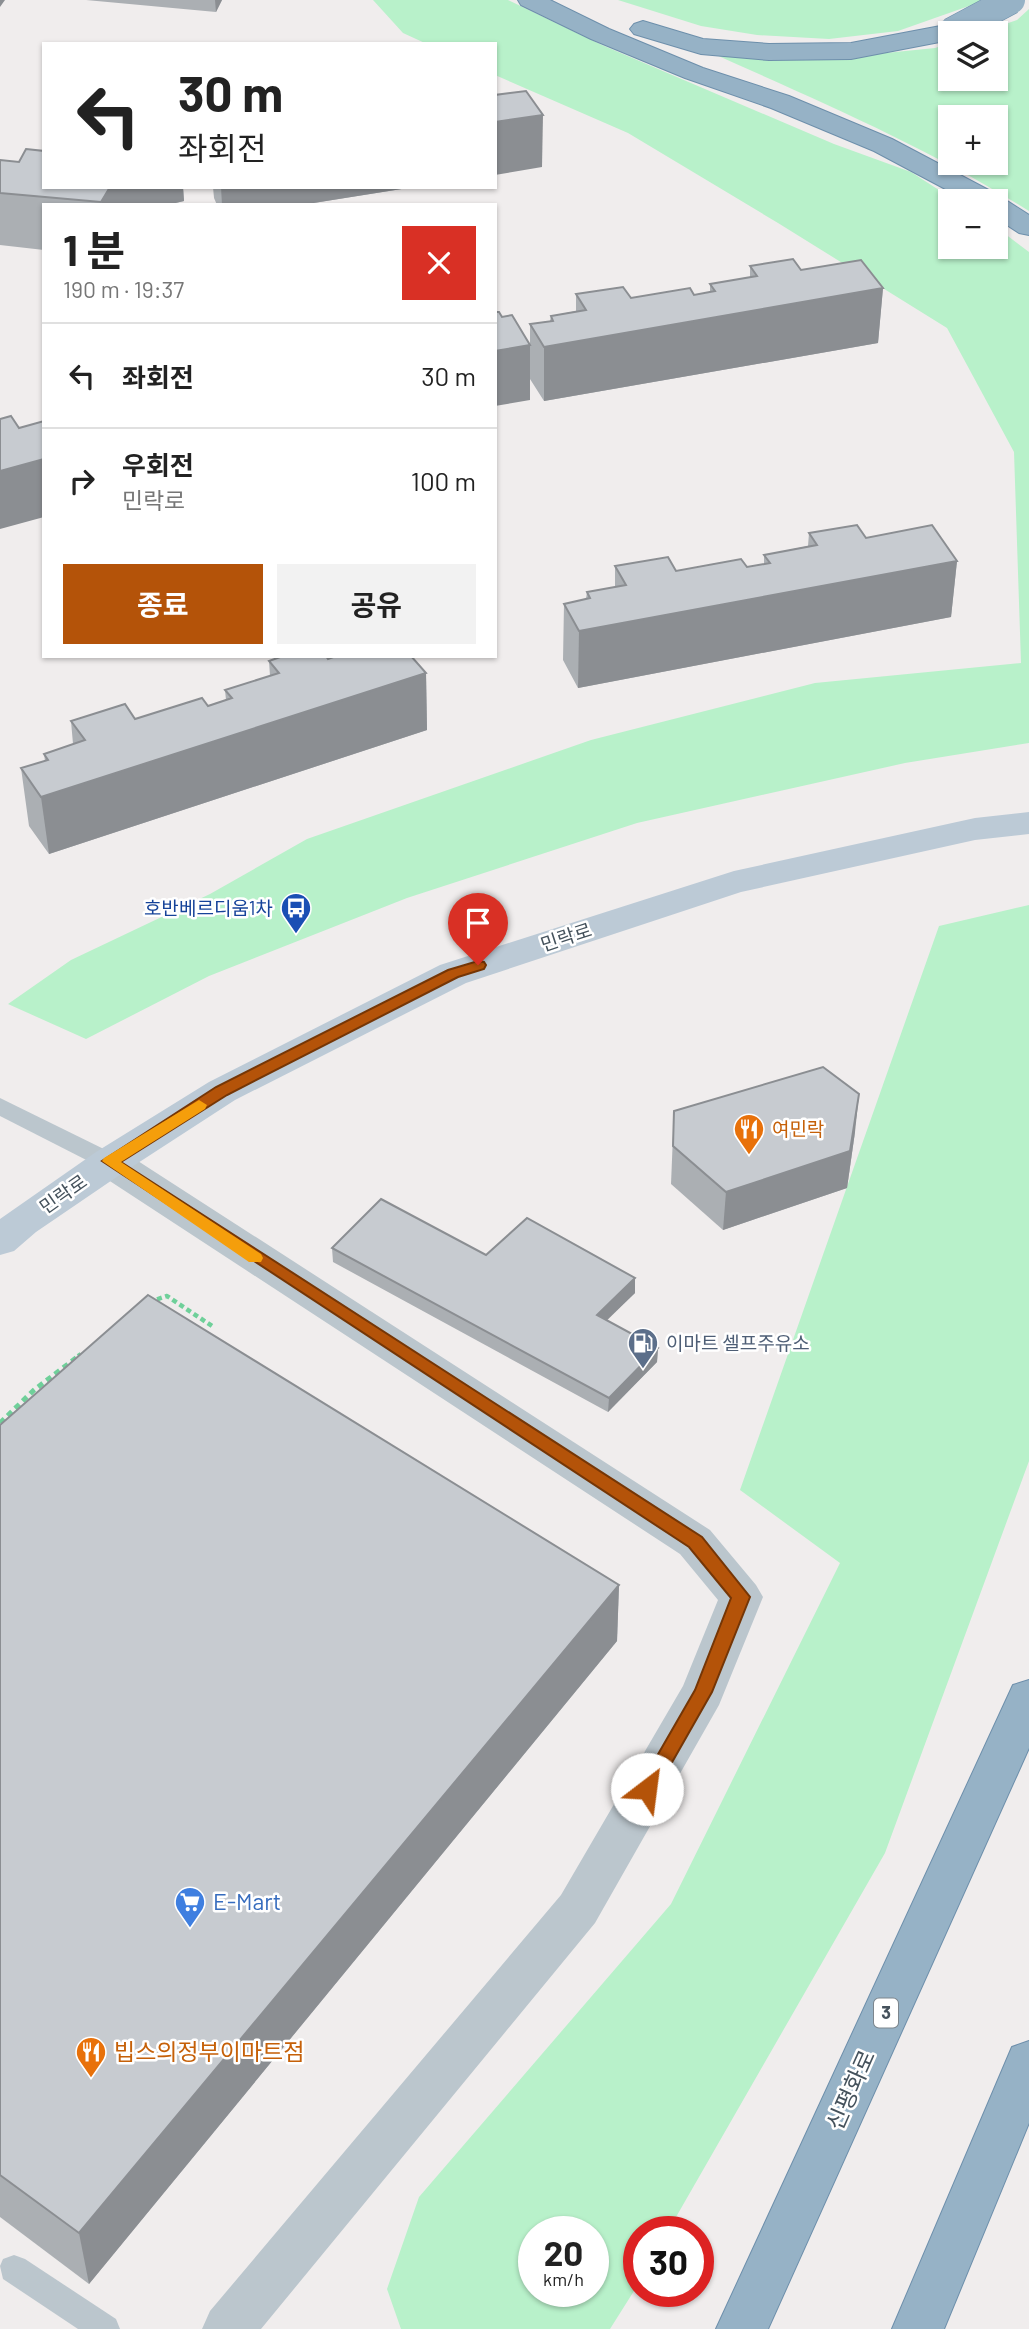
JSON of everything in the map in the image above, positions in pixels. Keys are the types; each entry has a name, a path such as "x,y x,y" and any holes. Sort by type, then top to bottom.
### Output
{"highway":[{"path":"530,0 600,34 694,73 780,102 883,145 966,189"},
{"path":"574,0 620,22 701,46 769,52 851,51 938,34"},
{"path":"972,21 1012,0"},
{"path":"1008,214 1029,227"},
{"name":"신평화로","path":"742,2329 1029,1698"},
{"path":"918,2329 1029,2063"}],"main road":[{"name":"민락로","path":"0,1241 22,1222 110,1161 222,1091 453,974 734,882 975,829 1029,822"}],"street":[{"path":"110,1161 695,1542 741,1597 703,1692 578,1909 228,2329"}],"lane":[{"path":"0,1106 110,1161"},
{"path":"15,2269 105,2329"}],"path":[{"path":"139,1309 150,1301 167,1296 212,1326"},
{"path":"0,1423 34,1390 87,1350"}],"green space":[{"path":"373,0 508,0 602,45 834,144 911,172 938,189 938,259 1008,259 1008,236 1029,252 1029,743 905,763 637,823 407,898 209,976 86,1039 8,1004 71,960 210,894 307,839 591,740 815,683 1021,663 1014,452 947,328 628,133 497,76 497,42 423,42 403,33"},
{"path":"618,0 986,0 898,31 829,39 757,35 701,26"},
{"path":"1029,9 1029,211 1008,198 1008,189 993,189 968,175 1008,175 1008,105 938,105 938,159 828,105 703,49 846,57 938,47 938,91 1008,91 1008,23 1017,20"},
{"path":"1029,905 1029,1461 885,1853 677,2216 623,2216 624,2307 610,2329 401,2329 387,2289 419,2197 671,1904 840,1563 740,1490 939,926"}],"building":[{"path":"526,91 543,115 497,122 497,95"},
{"path":"26,149 42,151 42,189 109,189 101,202 0,193 0,160 19,162"},
{"path":"793,259 801,270 861,260 883,288 544,347 530,324 553,321 551,316 586,310 576,294 623,287 631,298 690,288 694,295 715,291 710,284 757,276 750,266"},
{"path":"497,312 502,317 512,315 530,345 497,351"},
{"path":"11,416 19,428 42,422 42,460 0,471 0,419"},
{"path":"857,525 866,538 932,525 957,561 579,631 564,604 590,598 587,592 626,585 615,566 668,557 676,571 741,559 747,567 770,563 764,555 817,545 809,533"},
{"path":"277,658 413,658 426,673 41,797 21,768 48,760 44,754 85,740 71,721 125,704 135,719 202,698 208,706 232,698 225,690 279,673 269,661"},
{"path":"823,1067 859,1094 850,1151 726,1192 673,1146 674,1111"},
{"path":"381,1199 486,1255 527,1218 635,1278 597,1315 658,1348 609,1398 332,1248"},
{"name":"E-Mart","path":"148,1295 619,1585 79,2233 0,2175 0,1425"}],"slow traffic":[{"path":"199,1105 110,1161 255,1258"}],"place":[{"name":"호반베르디움1차","path":"296,935"},
{"name":"여민락","path":"749,1156"},
{"name":"이마트 셀프주유소","path":"643,1370"},
{"name":"E-Mart","path":"190,1929"},
{"name":"빕스의정부이마트점","path":"91,2079"}],"route":[{"path":"478,965 453,974 222,1091 110,1161 695,1542 741,1597 703,1692 647,1789"}]}
